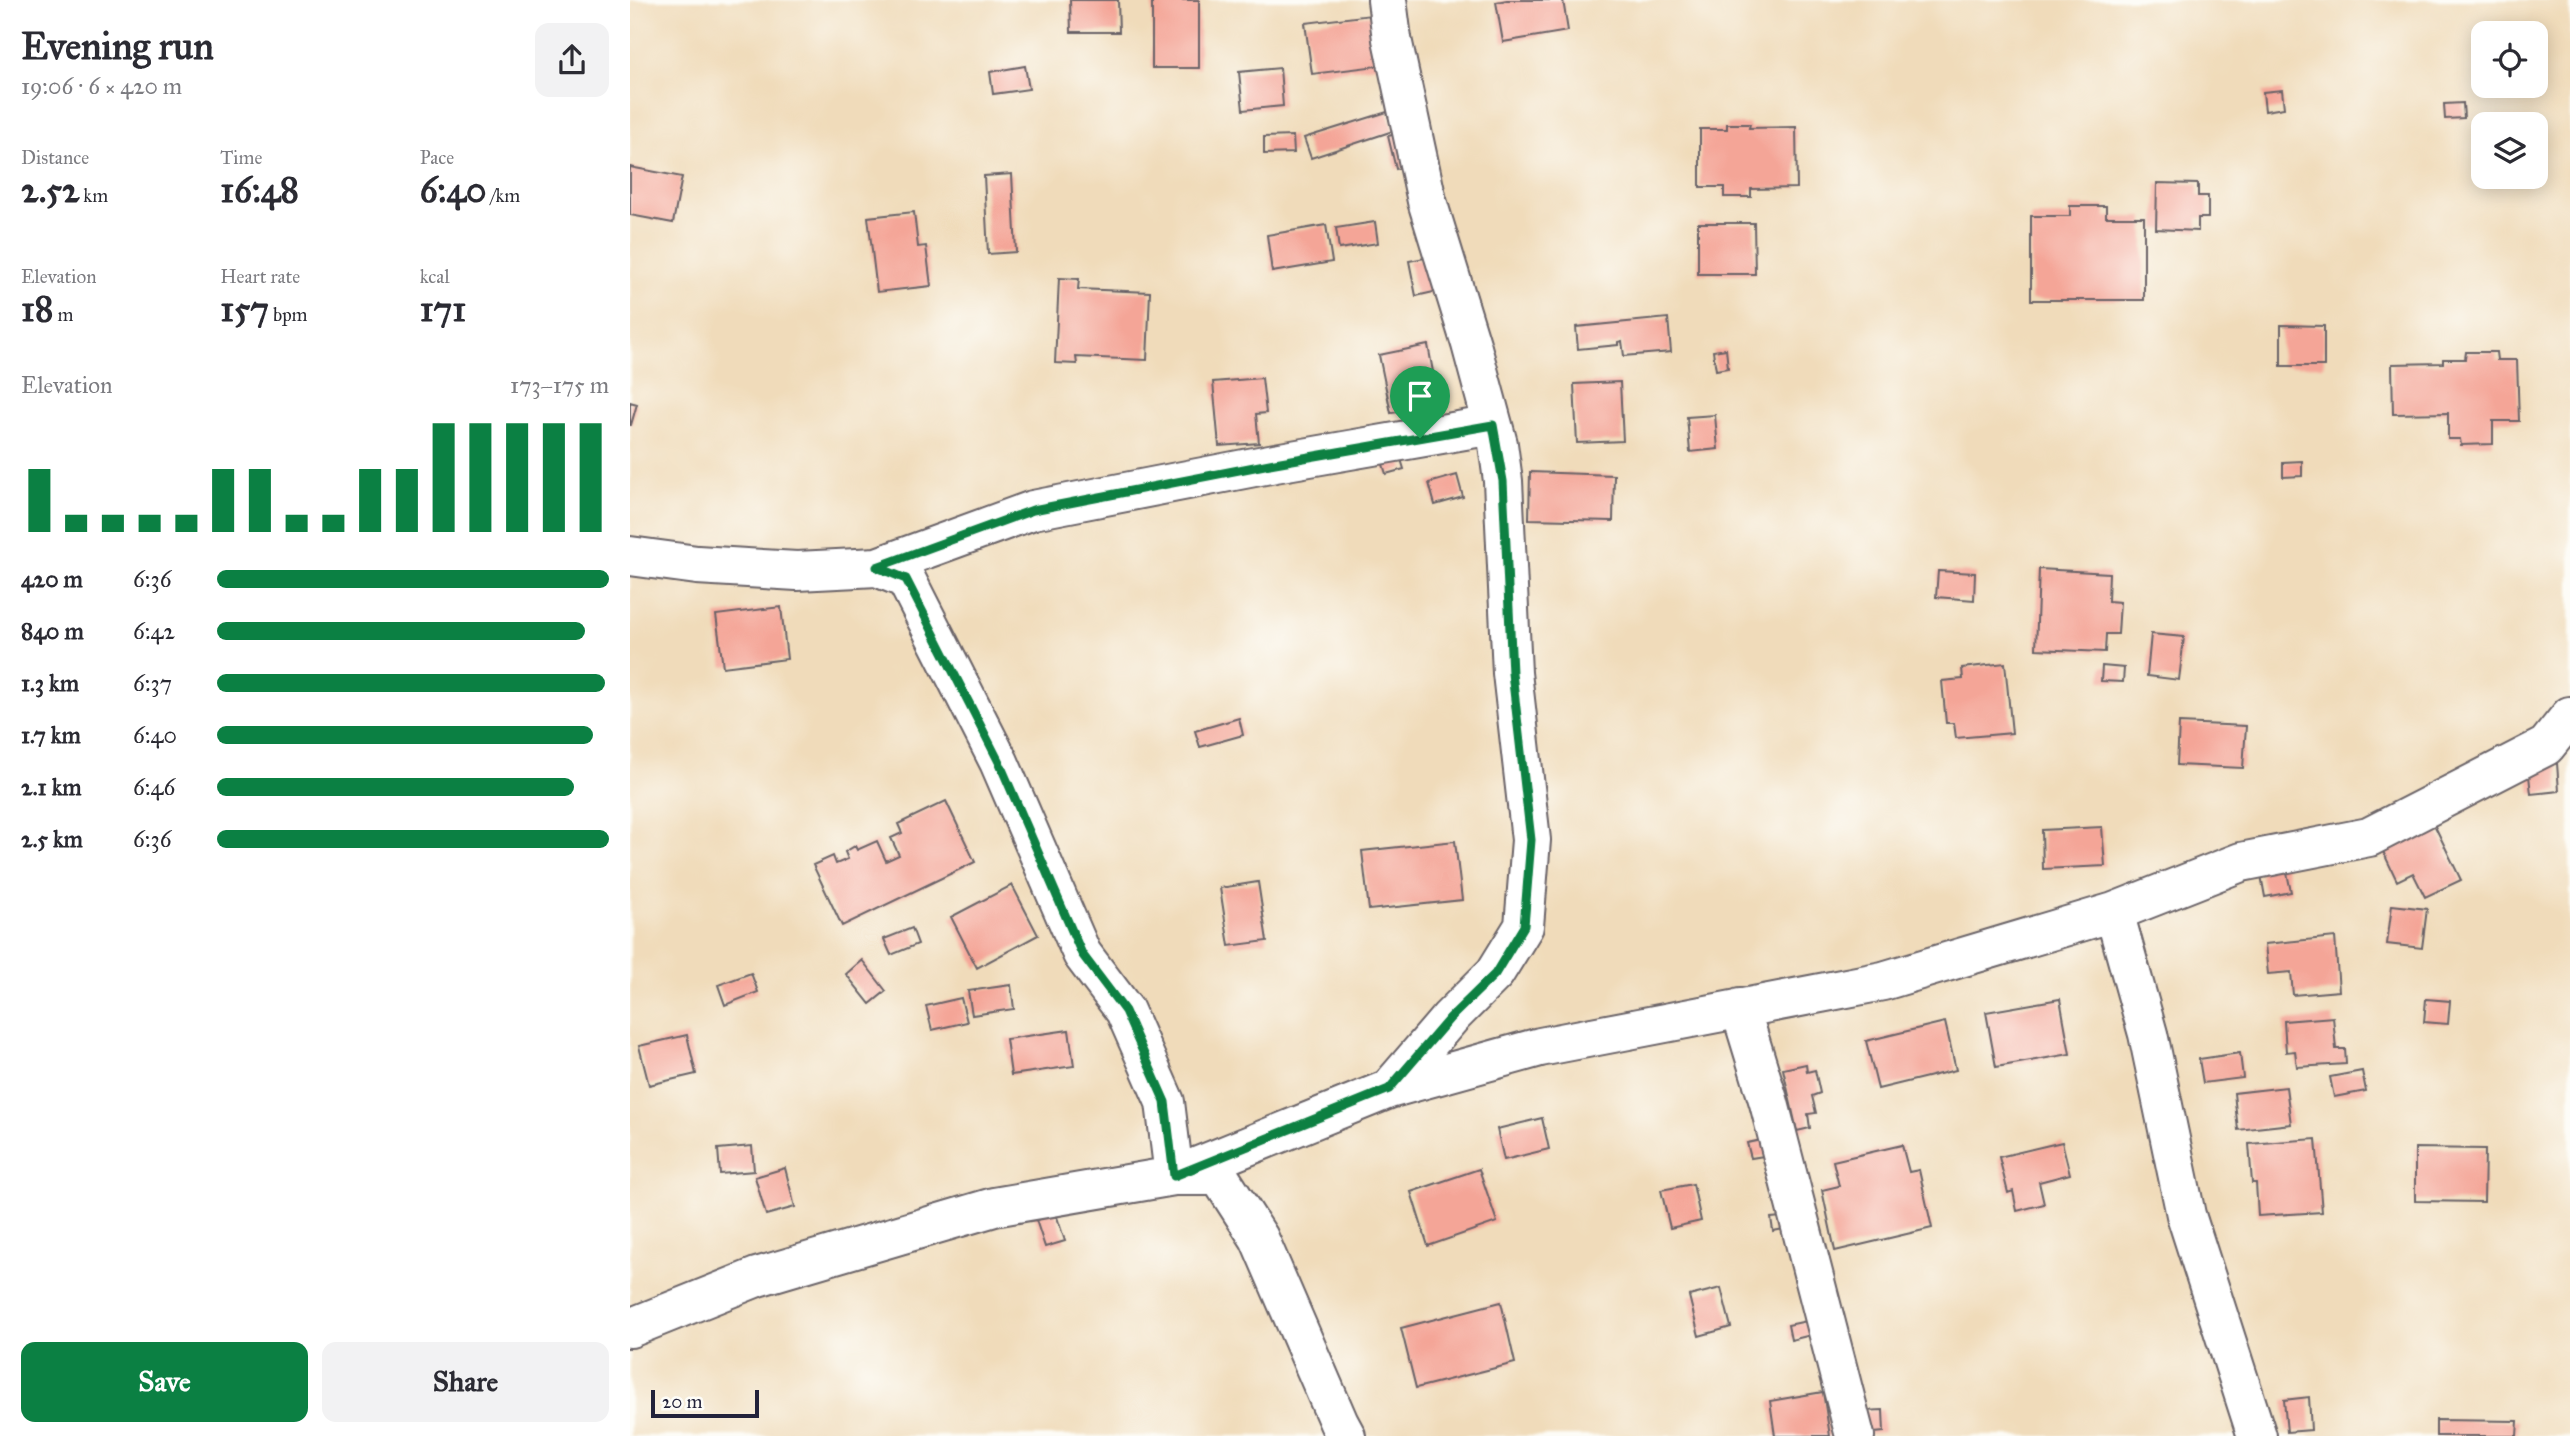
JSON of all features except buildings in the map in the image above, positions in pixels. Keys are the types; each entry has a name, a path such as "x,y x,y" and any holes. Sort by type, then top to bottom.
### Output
{"street":[{"path":"1387,0 1391,39 1427,201 1493,425 1503,481 1512,673 1531,840 1524,926 1495,974 1450,1018 1389,1089"},
{"path":"630,556 697,565 797,571 877,567 1033,510 1275,463 1493,425"},
{"path":"877,567 906,579 999,762 1082,954 1125,1011 1165,1102 1174,1176"},
{"path":"1174,1176 1389,1089 1540,1047 1883,981 2114,912 2241,862 2369,837 2546,746 2570,716"},
{"path":"2114,912 2148,1034 2186,1215 2257,1436"},
{"path":"1740,1008 1769,1103 1855,1436"},
{"path":"630,1328 757,1277 993,1207 1174,1176 1219,1176 1259,1238 1346,1436"}],"route":[{"path":"1493,425 1498,444 1503,481 1512,673 1531,840 1524,926 1495,974 1450,1018 1389,1089 1174,1176 1165,1102 1125,1011 1082,954 999,762 906,579 877,567 1033,510 1420,438 1493,425"}]}
